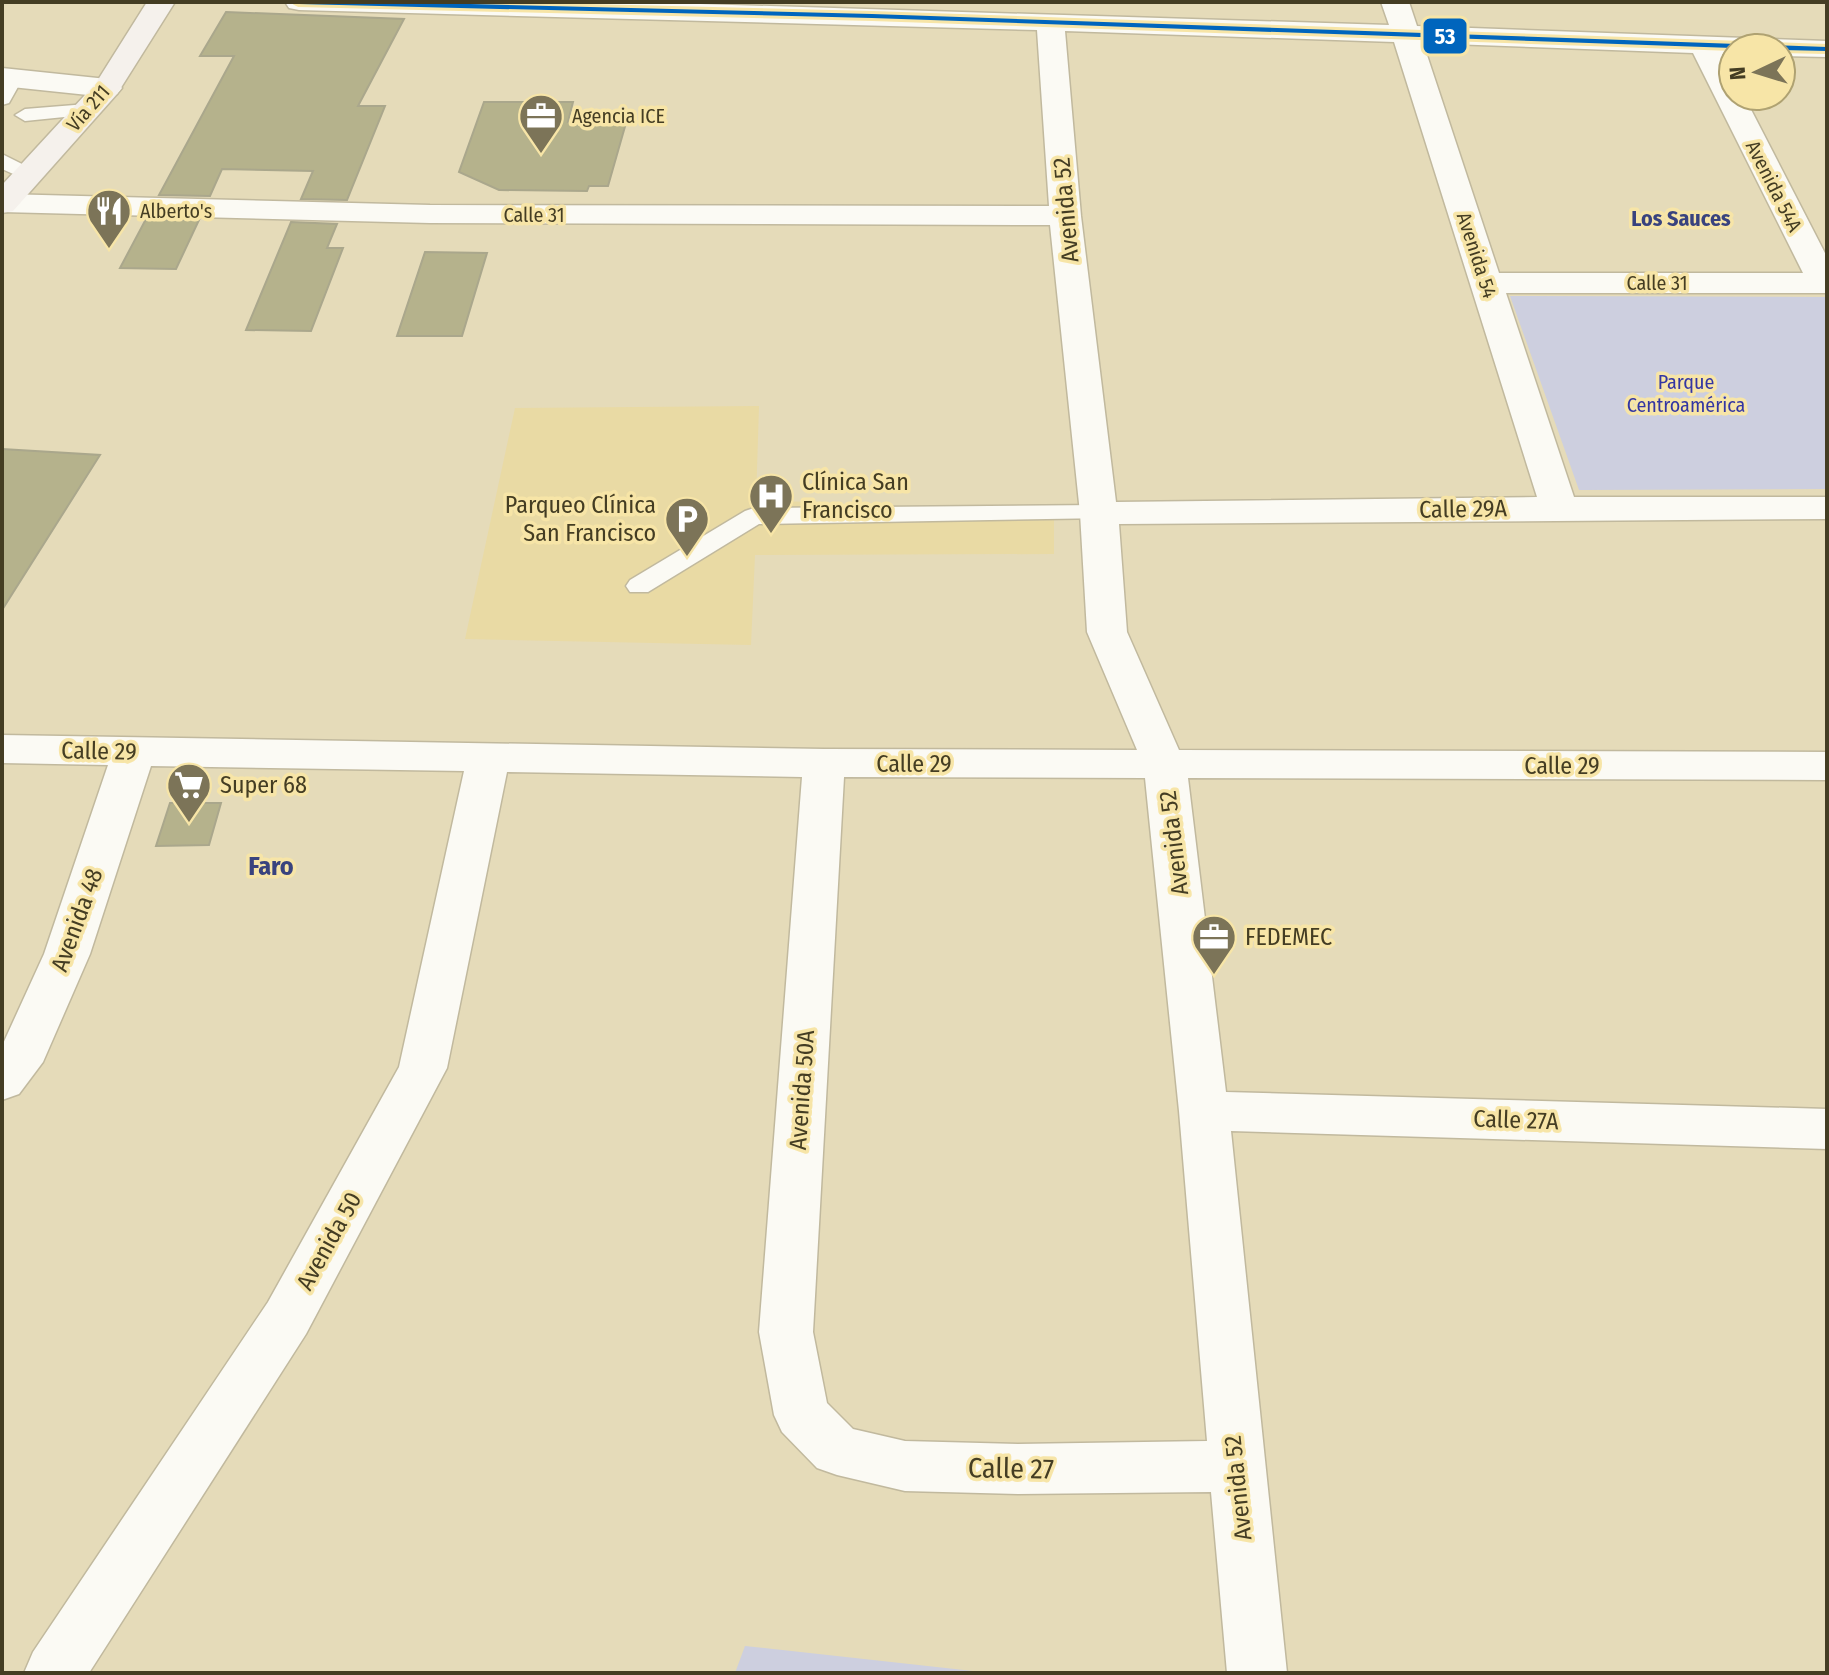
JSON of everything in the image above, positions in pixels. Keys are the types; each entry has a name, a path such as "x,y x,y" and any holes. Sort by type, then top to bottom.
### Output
{"main road":[{"name":"Vía 211","path":"2,204 97,99 161,2"}],"street":[{"path":"299,2 872,9 1051,24 1827,49"},
{"name":"Avenida 54","path":"1395,2 1403,36 1559,508"},
{"name":"Avenida 52","path":"1051,24 1065,216 1099,513 1107,632 1165,766 1204,1111 1257,1673"},
{"name":"Avenida 54A","path":"1703,45 1825,283"},
{"path":"6,85 97,99"},
{"name":"Calle 31","path":"2,204 430,214 1065,216"},
{"name":"Calle 31","path":"1486,283 1825,283"},
{"name":"Calle 29A","path":"1099,513 1827,508"},
{"name":"Calle 29","path":"2,749 488,760 1165,766 1827,766"},
{"name":"Avenida 48","path":"2,1081 19,1062 67,954 134,752"},
{"name":"Avenida 50","path":"54,1673 287,1318 423,1068 488,760"},
{"name":"Avenida 50A","path":"802,1415 786,1332 824,763"},
{"name":"Calle 27A","path":"1204,1111 1827,1129"},
{"name":"Calle 27","path":"802,1415 837,1450 905,1466 1018,1469 1236,1466"}],"lane":[{"path":"25,115 97,99"},
{"path":"2,160 29,175"},
{"path":"639,586 754,516 1099,513"}],"shaded area":[{"name":"Clínica San Francisco","path":"759,406 756,501 826,502 824,516 1054,511 1054,554 755,555 751,645 465,639 515,408"}],"green space":[{"name":"Parque Centroamérica","path":"1510,296 1827,297 1827,489 1579,490"},
{"path":"745,1646 991,1673 735,1673"}],"building":[{"path":"226,12 404,19 358,106 385,106 347,200 301,199 313,171 222,169 210,196 159,195 234,56 200,56"},
{"name":"Agencia ICE","path":"484,102 573,102 568,122 626,123 608,186 589,186 587,191 499,190 459,172"},
{"path":"146,219 199,220 176,269 120,268"},
{"path":"291,222 337,224 327,248 343,248 311,331 246,330"},
{"path":"425,252 487,253 462,336 397,336"},
{"path":"2,449 100,455 2,610"},
{"name":"Super 68","path":"170,803 221,803 209,845 156,846"}],"transit line":[{"name":"53","path":"299,2 872,16 1827,49"}],"place":[{"name":"Agencia ICE","path":"541,155"},
{"name":"Alberto's","path":"109,250"},
{"name":"Clínica San Francisco","path":"771,535"},
{"name":"Parqueo Clínica San Francisco","path":"687,558"},
{"name":"Super 68","path":"189,824"},
{"name":"FEDEMEC","path":"1214,976"}],"district":[{"name":"Los Sauces","path":"1681,218"},
{"name":"Faro","path":"271,866"}]}
